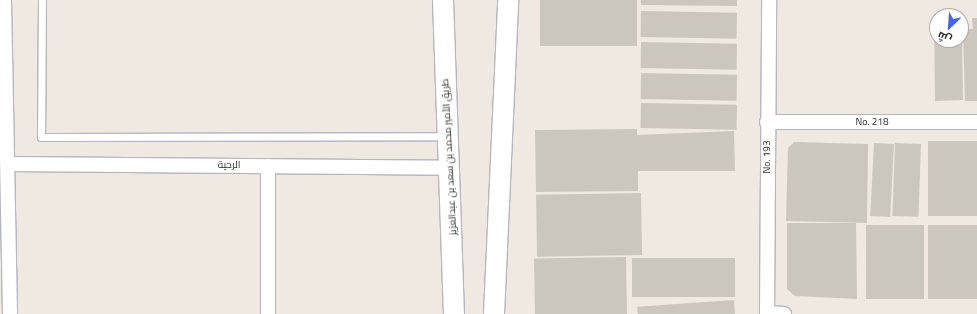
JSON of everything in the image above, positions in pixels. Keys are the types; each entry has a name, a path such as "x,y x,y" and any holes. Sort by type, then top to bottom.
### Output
{"main road":[{"name":"طريق الأمير محمد بن سعد بن عبدالعزيز","path":"443,0 447,136 451,168 454,314"},
{"path":"494,314 508,0"}],"street":[{"path":"4,0 2,17 8,164 7,313"},
{"name":"No. 193","path":"767,314 767,122 769,0"},
{"name":"No. 218","path":"767,122 977,122"},
{"name":"الرحية","path":"8,164 451,168"},
{"path":"268,166 268,314"},
{"path":"767,314 784,314"}],"lane":[{"path":"42,0 41,137 447,136"}],"building":[{"path":"540,0 637,0 637,46 540,46"},
{"path":"641,0 737,0 737,6 641,5"},
{"path":"641,11 737,13 737,39 641,37"},
{"path":"972,18 977,18 977,101 965,101 964,48 969,48 969,29 973,29"},
{"path":"641,42 737,44 737,70 641,68"},
{"path":"934,48 962,48 963,100 935,101"},
{"path":"641,73 737,75 737,101 641,99"},
{"path":"641,103 737,105 737,130 641,128"},
{"path":"637,129 637,135 734,131 735,171 638,171 638,191 536,192 535,130"},
{"path":"928,141 977,141 977,216 928,216"},
{"path":"794,142 868,144 867,223 786,221 788,148"},
{"path":"874,143 894,144 890,217 870,216"},
{"path":"895,143 921,144 918,217 892,216"},
{"path":"641,193 642,255 537,257 536,195"},
{"path":"787,223 856,223 857,299 795,296 787,289"},
{"path":"866,225 924,225 924,299 866,299"},
{"path":"928,225 977,225 977,299 928,299"},
{"path":"626,257 627,314 535,314 534,259"},
{"path":"632,258 735,258 735,297 632,297"},
{"path":"734,300 735,314 638,314 637,307"}]}
